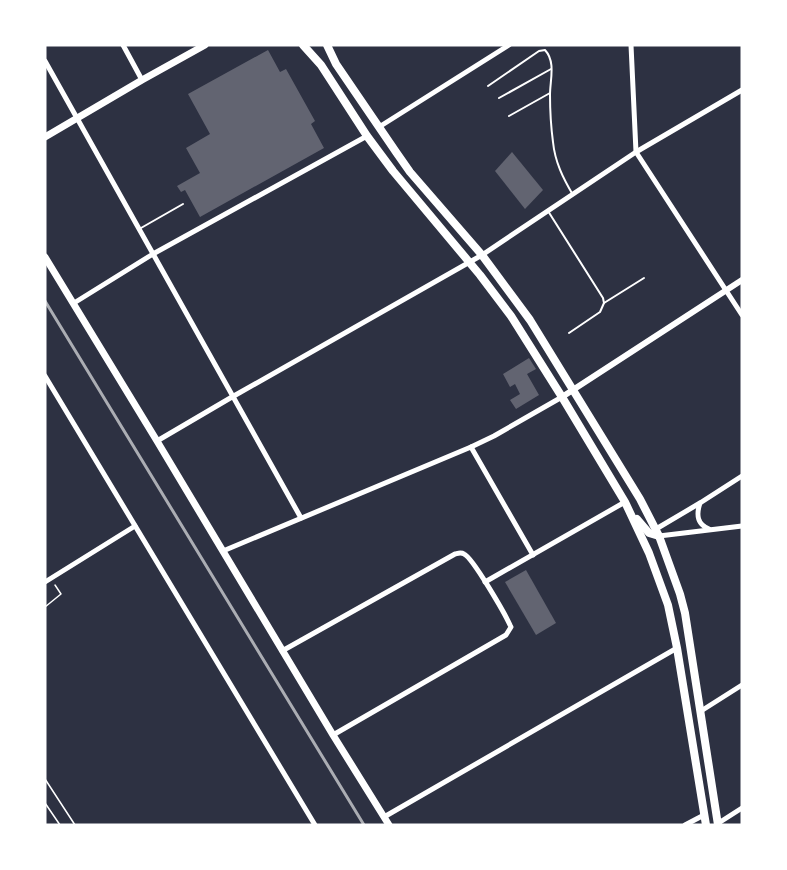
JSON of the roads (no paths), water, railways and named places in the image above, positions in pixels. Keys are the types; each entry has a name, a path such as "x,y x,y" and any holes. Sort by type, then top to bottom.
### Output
{"highway":[{"path":"303,45 321,65 367,136 412,195 470,263 511,316 625,502 650,553 668,605 706,825"},
{"path":"327,45 336,64 410,172 482,255 530,320 658,532 685,613 718,824"},
{"path":"625,502 649,533 658,532"}],"main road":[{"path":"45,137 205,45"},
{"path":"45,257 389,825"}],"street":[{"path":"123,45 142,80"},
{"path":"378,128 509,45"},
{"path":"631,45 636,152 742,315"},
{"path":"45,61 301,518"},
{"path":"157,441 470,263 636,152 742,90"},
{"path":"74,303 153,254 367,136"},
{"path":"223,551 419,470 494,436 562,397 742,280"},
{"path":"45,376 315,825"},
{"path":"471,447 533,555"},
{"path":"658,532 742,476"},
{"path":"485,582 625,502"},
{"path":"700,503 699,522 702,526 712,530"},
{"path":"48,580 135,526"},
{"path":"658,532 712,530 742,526"},
{"path":"282,651 450,556 461,553 471,560 485,582 511,627 506,635 333,735"},
{"path":"384,817 677,648"},
{"path":"701,711 742,685"},
{"path":"718,824 742,808"},
{"path":"685,825 704,815"}],"lane":[{"path":"488,86 539,51 545,50 551,69 553,142 557,163 573,195"},
{"path":"499,98 551,69"},
{"path":"509,116 550,93"},
{"path":"139,229 183,204"},
{"path":"548,211 604,303 600,312 569,333"},
{"path":"604,303 644,278"}],"railway":[{"path":"45,301 364,825"}]}
